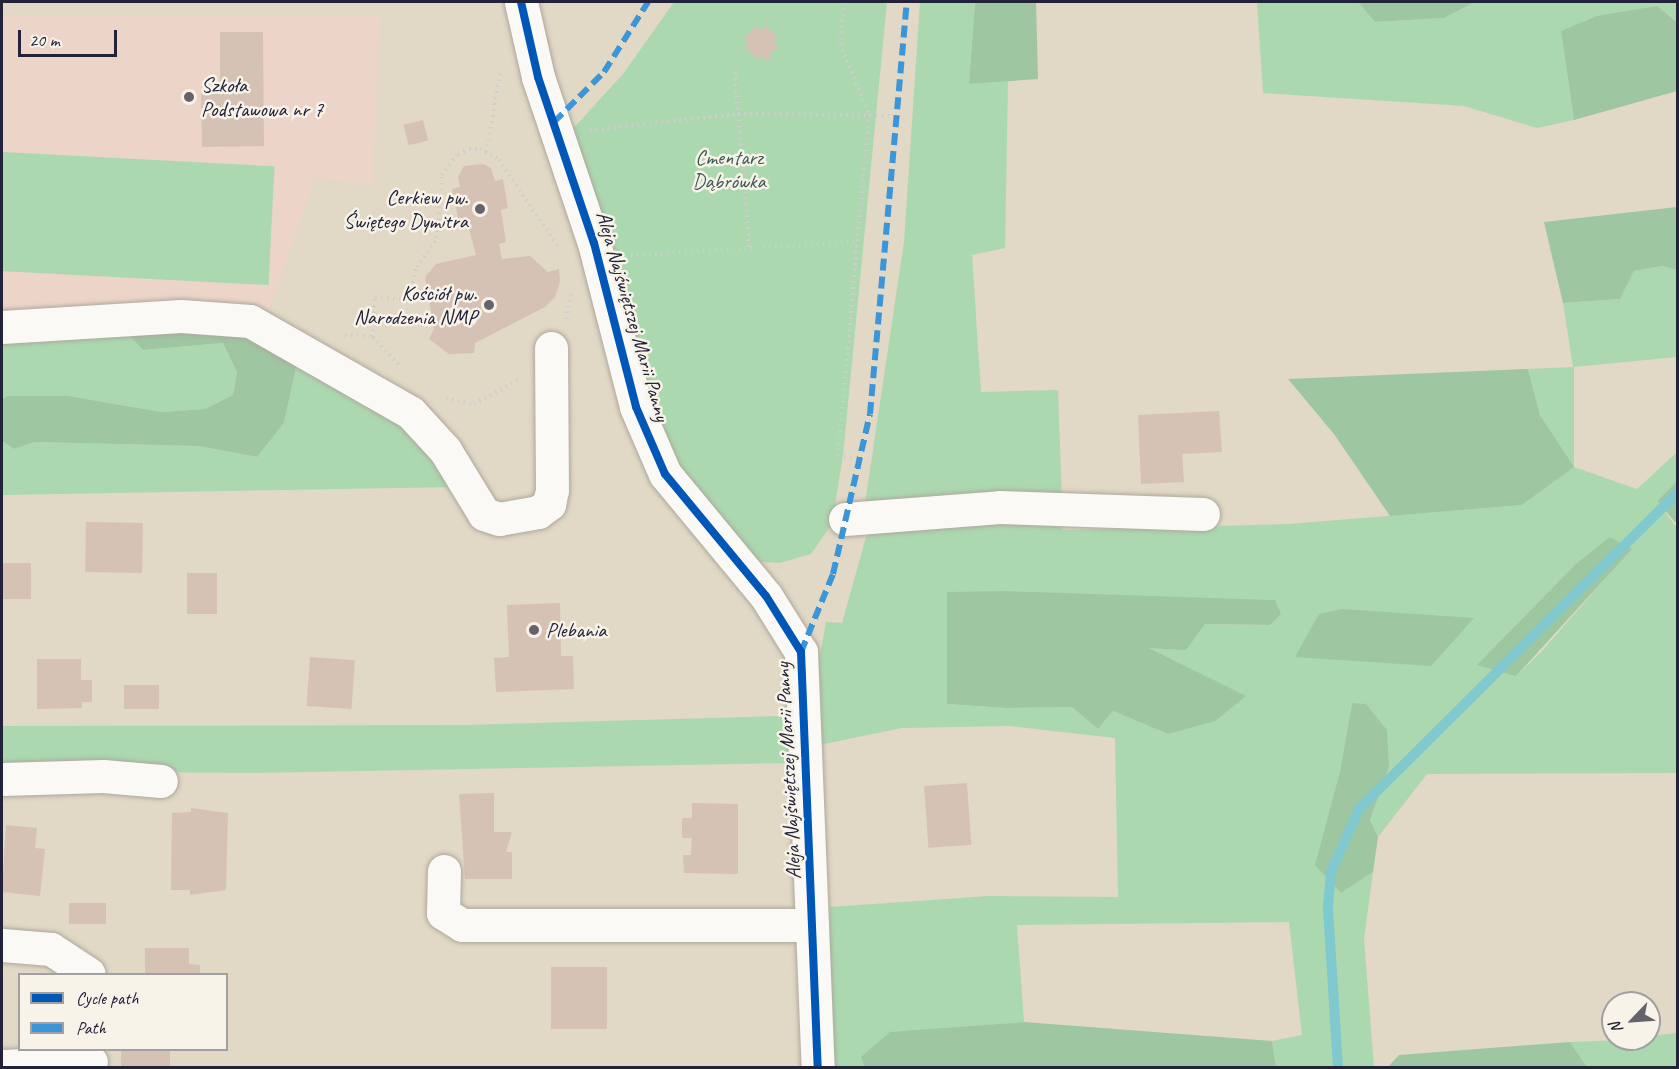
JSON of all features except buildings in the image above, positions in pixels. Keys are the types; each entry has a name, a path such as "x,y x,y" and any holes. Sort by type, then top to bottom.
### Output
{"street":[{"name":"Aleja Najświętszej Marii Panny","path":"521,2 531,46 594,243 636,407 665,474 766,596 801,652 818,1068"},
{"path":"2,327 181,316 250,321 411,413 445,450 484,514 500,519 538,512 549,504 552,490 551,348"},
{"path":"845,519 1000,507 1203,514"},
{"path":"2,779 103,776 161,781"},
{"path":"444,871 443,913 462,925 812,926"},
{"path":"2,945 51,949 86,973"},
{"path":"2,1066 91,1062"}],"path":[{"path":"844,2 840,44 869,114 837,456 859,460"},
{"path":"486,152 496,82 504,65 531,46"},
{"path":"735,72 749,247"},
{"path":"588,130 738,114 894,116"},
{"path":"373,336 375,298 408,300 417,267 437,238 442,175 449,163 469,149 486,152 499,160 564,256"},
{"path":"627,255 857,242"},
{"path":"441,397 462,404 485,401 532,371 551,348 567,316 572,285"},
{"path":"333,334 373,336 402,368"}],"shaded area":[{"name":"Szkoła Podstawowa nr 7","path":"2,16 380,16 372,184 315,178 266,317 2,315"}],"green space":[{"name":"Cmentarz Dąbrówka","path":"674,2 887,2 843,455 832,524 811,554 780,563 762,562 734,545 664,442 570,132 623,74"},
{"path":"920,2 975,2 969,84 1008,81 1005,248 972,255 981,392 1058,390 1062,501 864,510 904,242"},
{"path":"975,2 1036,2 1038,79 969,84"},
{"path":"1257,2 1358,2 1375,22 1444,18 1475,2 1677,2 1678,22 1656,6 1561,31 1574,120 1537,128 1464,106 1263,93"},
{"path":"1358,2 1475,2 1444,18 1375,22"},
{"path":"1657,6 1677,22 1677,91 1574,120 1561,31 1597,16"},
{"path":"3,152 275,166 268,285 2,271"},
{"path":"1677,207 1677,270 1662,266 1634,271 1620,299 1563,303 1544,222"},
{"path":"1662,266 1677,270 1677,357 1574,367 1574,467 1637,489 1677,452 1677,481 1657,501 1677,528 1677,773 1427,774 1378,837 1370,820 1389,767 1352,703 1340,772 1341,893 1373,872 1364,939 1374,1067 1276,1067 1272,1041 1302,1035 1289,922 1017,925 1024,1022 986,1025 861,1057 865,1067 830,1067 830,907 989,896 1118,897 1115,738 1009,726 902,728 819,745 818,666 826,622 842,623 868,530 1062,519 1063,530 1289,524 1522,505 1573,467 1540,415 1528,369 1573,367 1563,303 1620,299 1634,271","holes":["1631,549 1541,652 1517,675","1275,600 1270,625 1205,624 1147,647 1245,696 1168,734 1113,711 1098,729 1072,707 1006,708 947,704"]},
{"path":"175,329 235,331 297,363 284,423 257,457 198,446 35,442 14,449 2,441 2,399 8,396 69,396 161,412 205,409 233,395 237,373 223,343 143,350 129,335"},
{"path":"129,335 143,350 223,343 237,374 233,395 205,409 161,412 69,396 2,399 2,341"},
{"path":"297,363 408,418 456,487 2,495 2,441 14,449 35,442 198,446 257,457 284,423"},
{"path":"1528,369 1540,415 1574,467 1522,505 1390,516 1334,434 1288,379"},
{"path":"1677,481 1677,521 1675,522 1657,501"},
{"path":"1610,537 1632,549 1516,676 1477,665 1577,563"},
{"path":"1002,591 1275,600 1281,614 1270,625 1205,624 1186,650 1149,648 1246,696 1215,721 1168,734 1113,711 1098,729 1072,707 1006,708 947,704 947,592"},
{"path":"1342,609 1474,618 1431,666 1295,657 1319,614"},
{"path":"1352,703 1366,704 1387,730 1389,767 1370,820 1378,837 1373,872 1341,893 1315,865 1340,772"},
{"path":"783,716 793,763 248,773 2,771 2,726 467,725"},
{"path":"1024,1022 1272,1041 1276,1067 865,1068 861,1057 890,1032"},
{"path":"1677,1033 1677,1067 1587,1067 1570,1042 1601,1041 1601,1051 1661,1051 1661,1035"},
{"path":"1570,1042 1587,1067 1388,1067 1399,1055"}],"waterway":[{"path":"1338,1068 1328,907 1331,872 1359,809 1678,492"}],"marked path":[{"path":"554,122 604,72 648,2"},
{"path":"801,652 833,574 870,414 907,2"}],"cycle path":[{"path":"521,2 538,77 594,243 636,407 665,474 766,596 801,652 818,1068"}],"place":[{"name":"Szkoła Podstawowa nr 7","path":"189,97"},
{"name":"Cerkiew pw. Świętego Dymitra","path":"480,209"},
{"name":"Kościół pw. Narodzenia NMP","path":"489,305"},
{"name":"Plebania","path":"534,630"}]}
